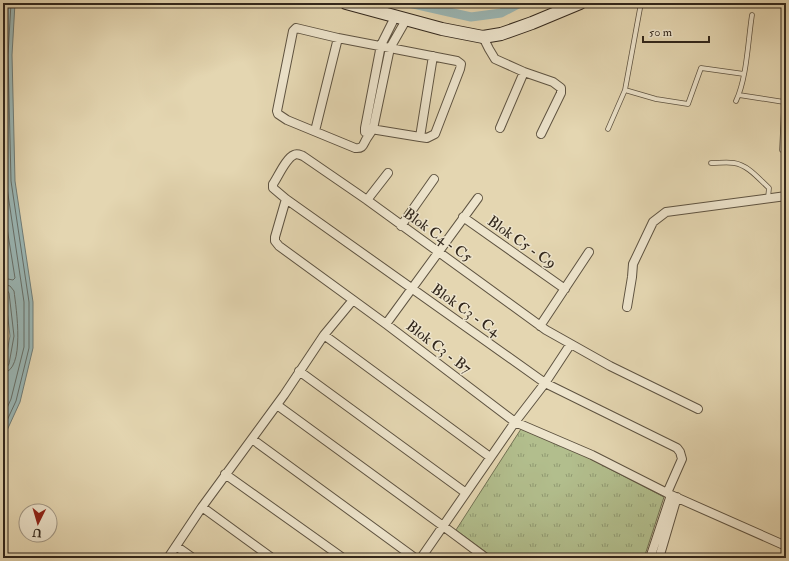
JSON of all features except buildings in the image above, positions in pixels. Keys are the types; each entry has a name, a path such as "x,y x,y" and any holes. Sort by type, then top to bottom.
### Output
{"street":[{"path":"346,3 442,29 483,37 501,34 580,3"},
{"path":"367,139 365,128 381,45 400,18"},
{"path":"365,128 373,129 427,138 435,134 461,64 457,61 390,48 381,45 338,38 296,28 293,31 277,111 287,120 358,148 363,147 373,129 390,48 400,18"},
{"path":"483,37 495,59 524,72 554,82 561,88 561,93 541,134"},
{"path":"316,131 338,38"},
{"path":"420,137 433,56"},
{"path":"500,128 524,72"},
{"name":"Blok C4 - C5","path":"289,158 294,154 303,156 367,200 540,326 570,345 698,409"},
{"name":"Blok C3 - C4","path":"289,158 273,184 275,190 286,199 545,383 677,448 682,456 682,460 671,495"},
{"path":"367,200 388,173"},
{"path":"401,226 434,180"},
{"path":"627,307 633,264 653,222 666,212 786,196"},
{"path":"386,324 478,198"},
{"name":"Blok C3 - B7","path":"286,199 274,236 278,246 386,324 515,422 592,455 671,495 786,546"},
{"name":"Blok C5 - C9","path":"463,217 565,289"},
{"path":"540,326 589,252"},
{"path":"168,558 202,507 277,405 324,335 353,300"},
{"path":"324,335 490,457"},
{"path":"420,558 515,422 545,383 570,345"},
{"path":"299,372 466,493"},
{"path":"277,405 486,558"},
{"path":"252,439 415,558"},
{"path":"226,474 344,558"},
{"path":"650,558 671,495"},
{"path":"659,558 671,495"},
{"path":"202,507 272,558"},
{"path":"176,546 193,558"}],"lane":[{"path":"608,129 625,90 641,3"},
{"path":"736,101 744,74 752,15"},
{"path":"782,150 786,65"},
{"path":"625,90 656,99 688,104 701,68 744,74"},
{"path":"739,95 784,102"},
{"path":"711,163 733,163 739,164 748,169 769,188 768,199"}],"green space":[{"path":"521,429 581,454 664,497 644,558 494,558 456,530"}],"water":[{"path":"3,3 15,3 12,55 15,181 33,302 33,348 20,402 3,439 3,374 10,336 3,276"}],"waterway":[{"path":"409,3 471,17 501,13 520,3"}]}
